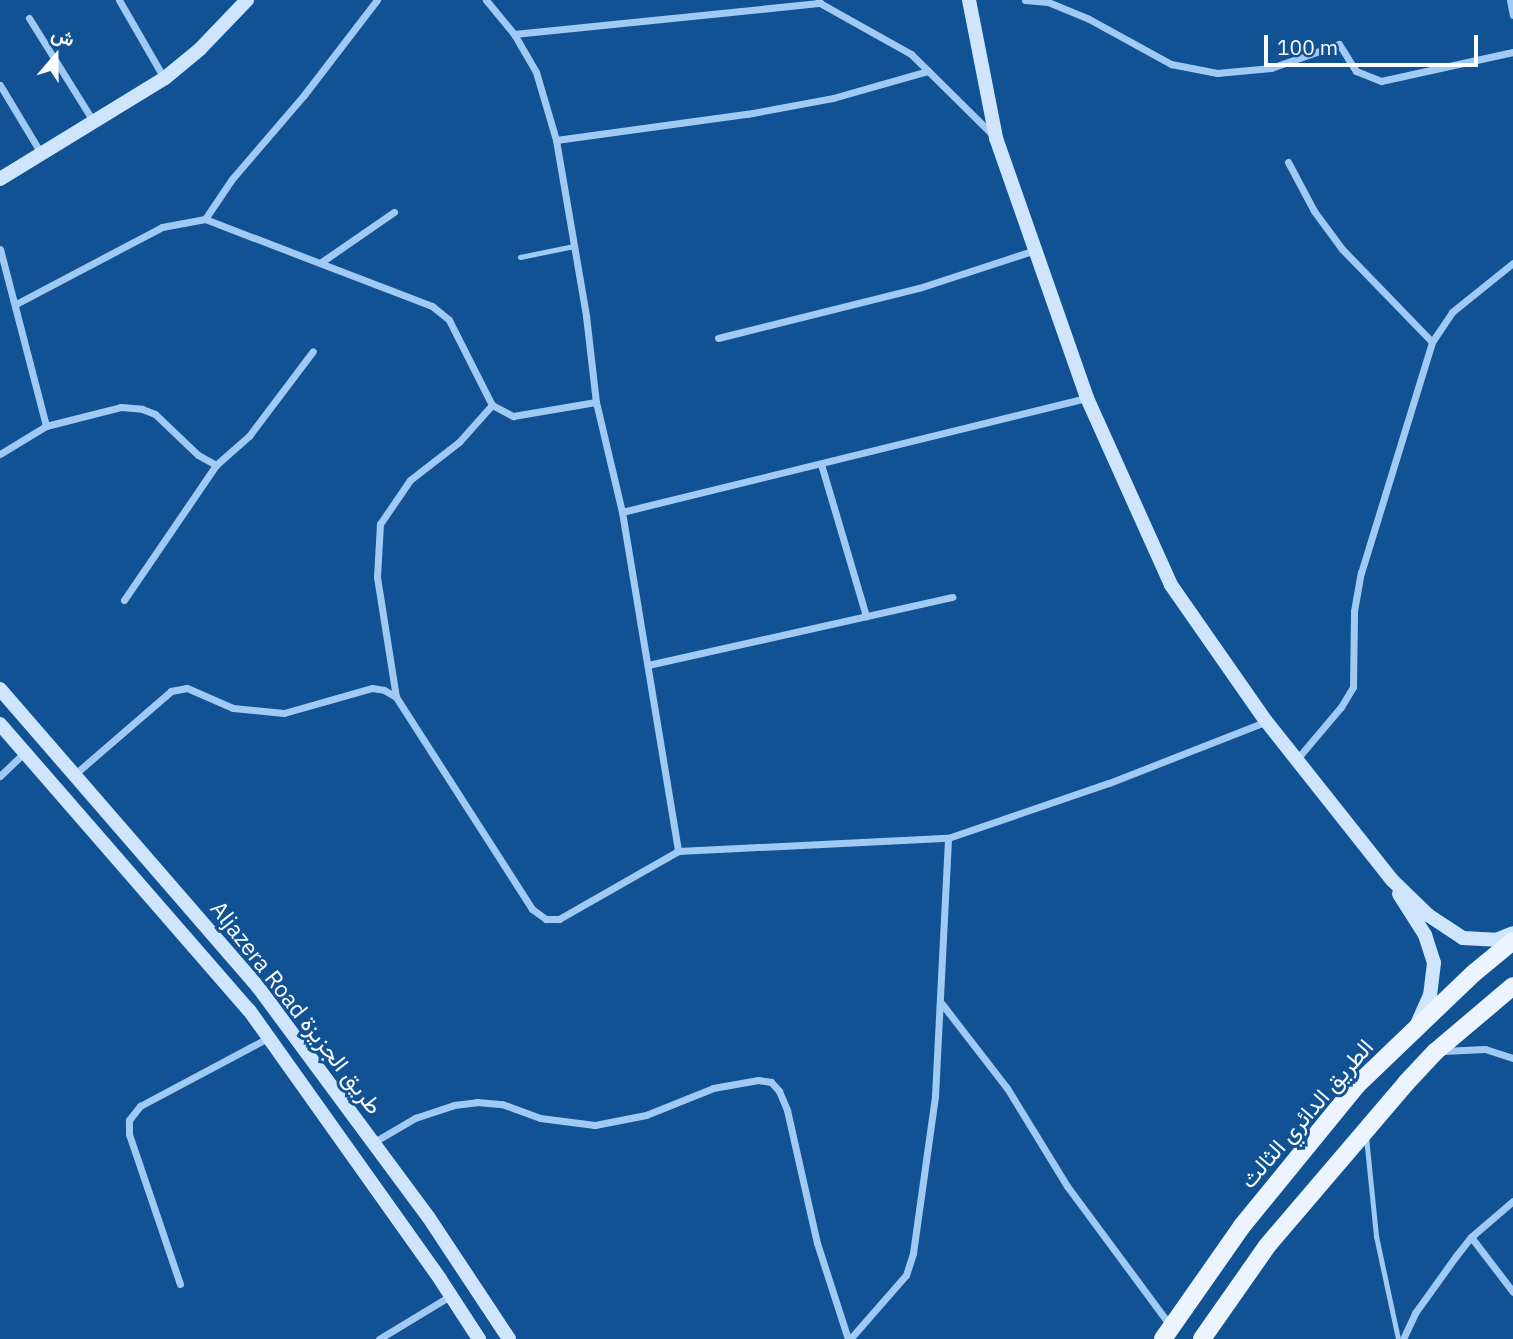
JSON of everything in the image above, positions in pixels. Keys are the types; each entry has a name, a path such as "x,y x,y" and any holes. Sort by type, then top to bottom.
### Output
{"main road":[{"name":"الطريق الدائري الثالث","path":"1167,1333 1241,1226 1356,1086 1416,1026 1513,941"},
{"path":"1202,1339 1267,1246 1365,1130 1435,1052 1513,986"}],"street":[{"path":"119,0 165,78"},
{"path":"0,179 165,78 200,49 247,0"},
{"path":"205,219 232,179 304,95 377,0"},
{"path":"486,0 514,34 536,72 556,140 596,402 622,512 678,851"},
{"path":"969,0 996,138 1087,398 1171,585 1266,721 1392,880 1425,935 1434,964 1430,995 1416,1026"},
{"path":"1025,0 1048,2 1089,19 1171,64 1217,74 1271,68 1339,44 1356,71 1381,81 1513,52"},
{"path":"1510,0 1513,15"},
{"path":"514,34 817,2 911,54 996,138"},
{"path":"29,18 94,123"},
{"path":"556,140 747,114 833,97 928,71"},
{"path":"0,85 42,155"},
{"path":"1288,162 1314,211 1342,249 1432,341"},
{"path":"320,263 394,212"},
{"path":"16,304 162,227 205,219 432,306 449,320 492,405 513,416 596,402"},
{"path":"0,249 46,426"},
{"path":"718,338 919,288 1035,250"},
{"path":"1297,759 1341,707 1353,687 1354,611 1361,573 1432,341 1452,312 1513,263"},
{"path":"124,600 216,465 249,436 313,351"},
{"path":"622,512 1087,398"},
{"path":"492,405 459,442 410,480 380,524 377,577 396,697 532,909 546,919 569,915 678,851 948,838 1110,783 1266,721"},
{"path":"0,454 46,426 121,407 142,409 155,414 198,455 216,465"},
{"path":"821,464 866,617"},
{"path":"648,665 953,597"},
{"path":"75,774 170,691 187,688 233,708 284,713 372,688 384,690 396,697"},
{"name":"Aljazera Road طريق الجزيزة","path":"0,689 258,987 374,1142 509,1339"},
{"name":"Aljazera Road طريق الجزيزة","path":"0,724 190,940 269,1037 479,1339"},
{"path":"0,776 25,752"},
{"path":"374,1142 415,1118 454,1105 477,1102 502,1104 540,1118 595,1125 646,1115 713,1088 758,1080 771,1083 779,1091 787,1110 817,1243 849,1339 906,1275 913,1253 934,1096 948,838"},
{"path":"1392,880 1428,915 1463,938 1496,940 1513,933"},
{"path":"941,1004 1007,1088 1068,1186 1167,1333"},
{"path":"180,1284 129,1134 129,1120 140,1106 269,1037"},
{"path":"1435,1052 1485,1049 1513,1059"},
{"path":"1403,1339 1415,1313 1471,1237 1513,1201"},
{"path":"1471,1237 1513,1292"},
{"path":"379,1339 450,1296"}],"lane":[{"path":"520,257 573,246"},
{"path":"1365,1130 1376,1236 1398,1339"}]}
